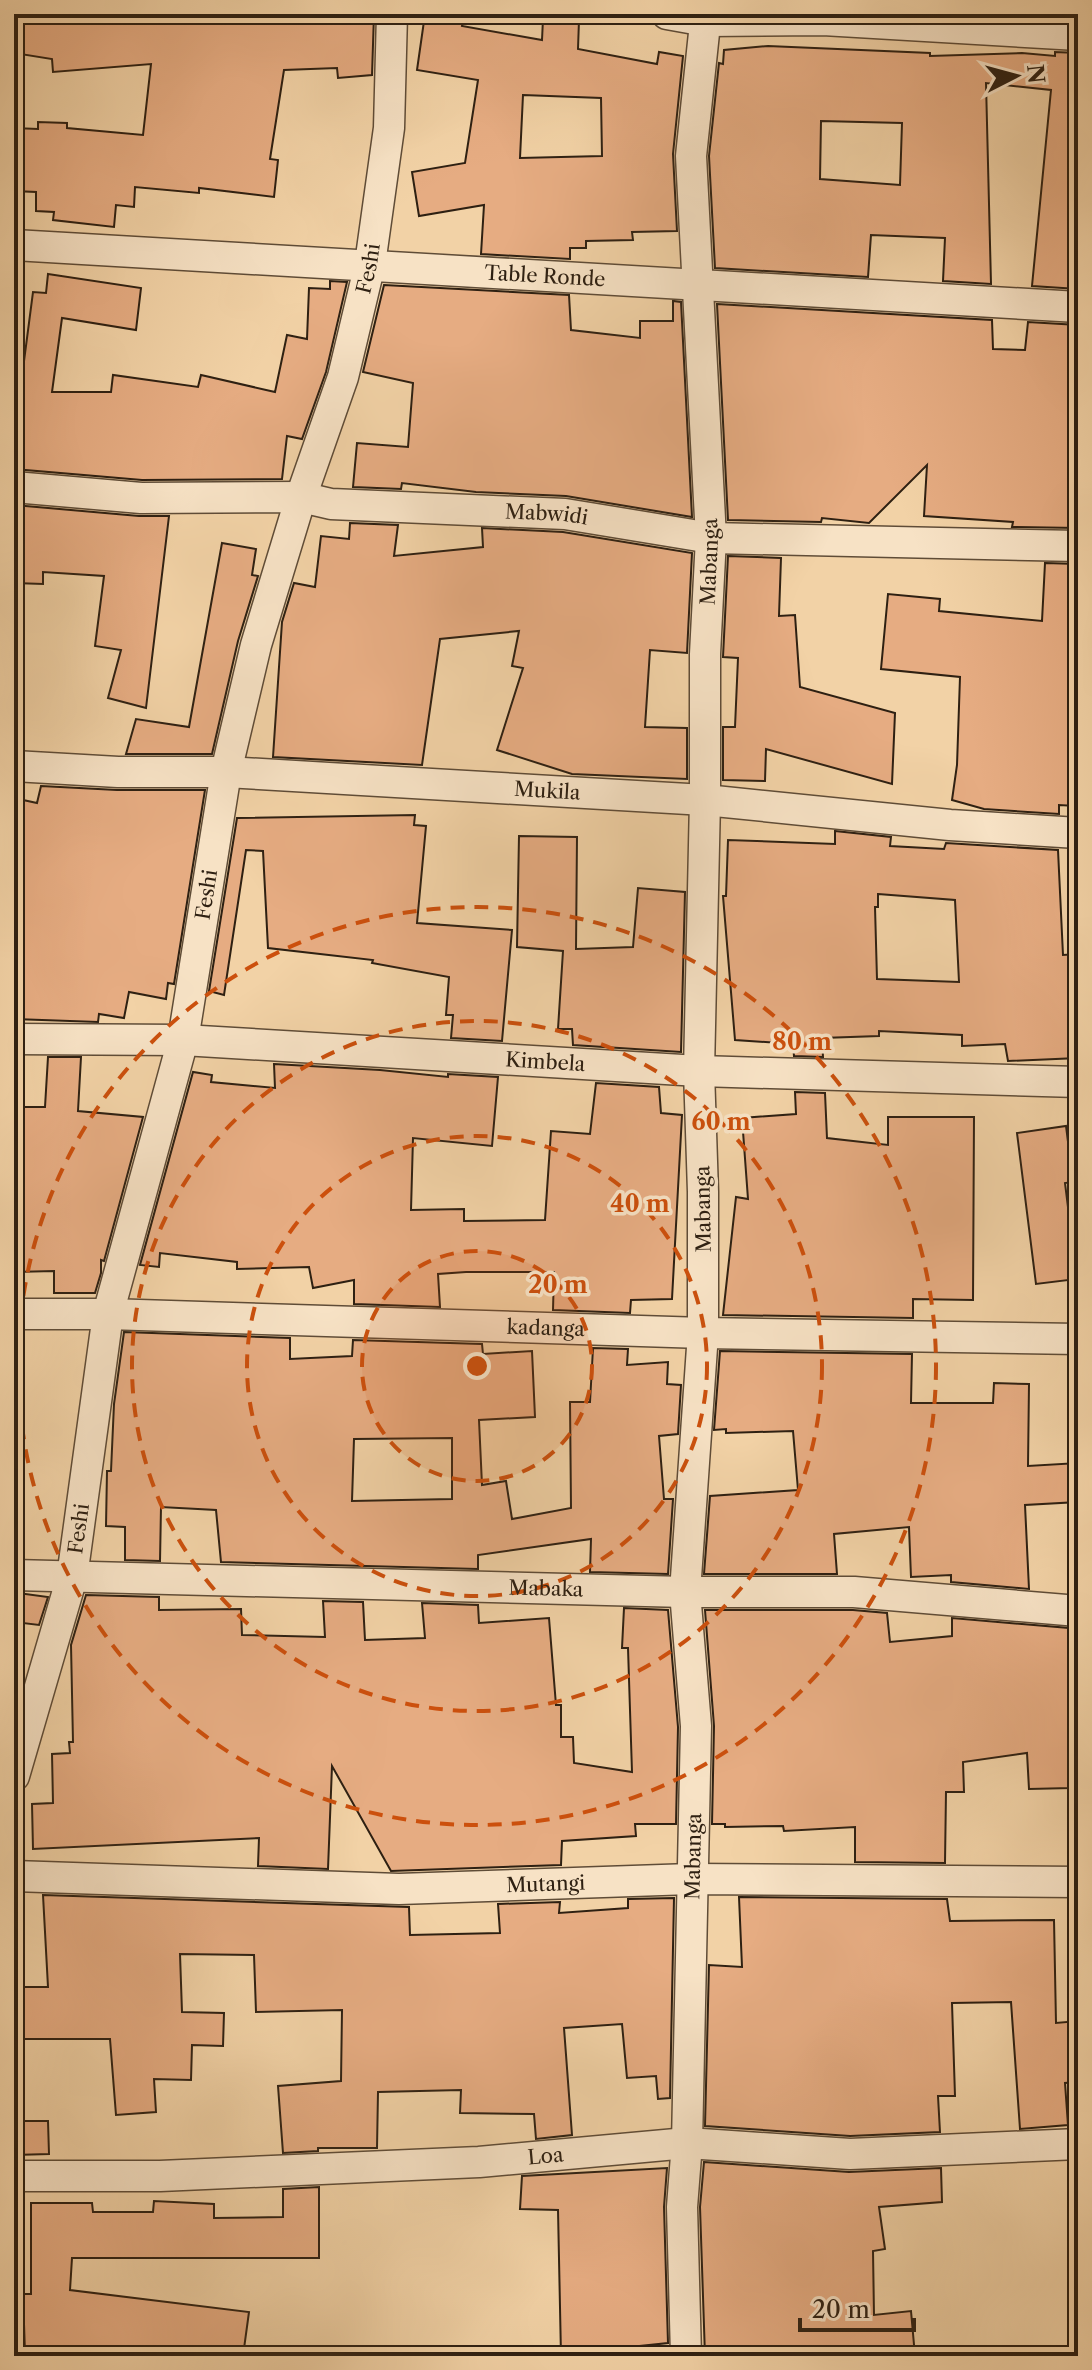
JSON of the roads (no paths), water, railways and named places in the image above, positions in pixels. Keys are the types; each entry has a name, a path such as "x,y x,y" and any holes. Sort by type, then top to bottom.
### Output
{"street":[{"name":"Feshi","path":"14,1776 72,1577 108,1314 183,1040 226,772 256,645 301,497 343,377 370,264 389,128 392,14"},
{"path":"667,14 1078,35"},
{"name":"Mabanga","path":"686,2356 682,2207 687,2143 696,1726 685,1592 703,1333 699,1071 705,654 711,538 691,156 706,18"},
{"name":"Table Ronde","path":"14,245 1078,307"},
{"name":"Mabwidi","path":"14,487 141,498 301,497 331,504 565,514 711,538 1078,546"},
{"name":"Mukila","path":"14,766 118,772 226,772 705,800 950,825 1078,833"},
{"name":"Kimbela","path":"14,1039 183,1040 699,1071 1078,1082"},
{"name":"kadanga","path":"14,1314 108,1314 703,1333 1078,1339"},
{"name":"Mabaka","path":"14,1575 685,1592 854,1592 1078,1611"},
{"name":"Mutangi","path":"14,1876 399,1889 691,1879 1078,1882"},
{"name":"Loa","path":"14,2176 160,2176 479,2162 687,2143 850,2154 1078,2144"}]}
